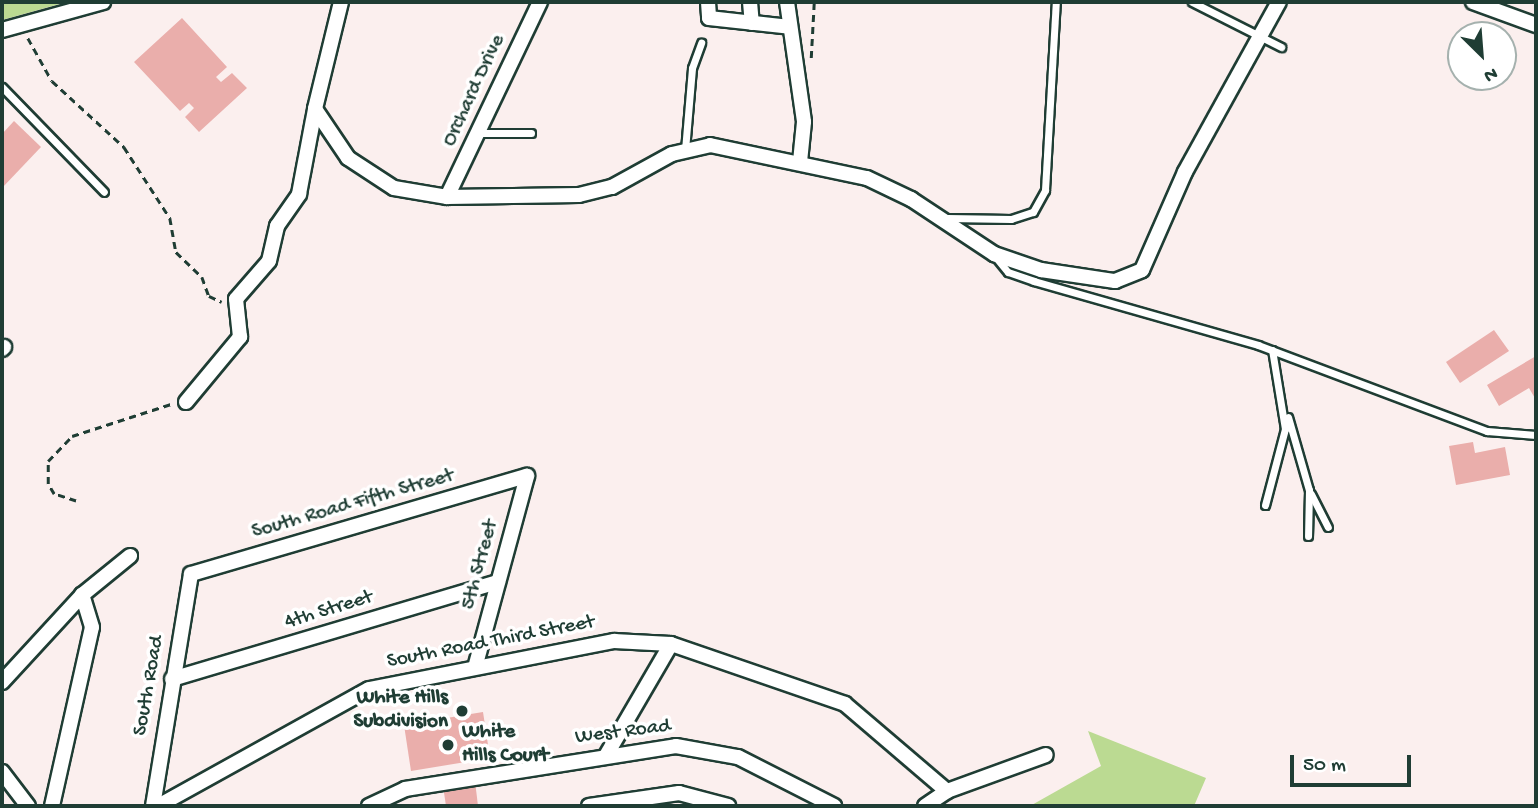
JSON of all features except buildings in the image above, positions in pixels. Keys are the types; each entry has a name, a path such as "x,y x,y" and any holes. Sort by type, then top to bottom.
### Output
{"street":[{"path":"2,30 22,29 103,2"},
{"path":"186,402 240,337 236,299 269,261 277,226 299,194 315,109 341,2"},
{"name":"Orchard Drive","path":"447,197 540,2"},
{"path":"708,2 709,18 790,27"},
{"path":"750,2 752,23"},
{"path":"787,2 804,122 800,162"},
{"path":"315,109 332,139 369,174 394,188 447,197 579,195 612,187 685,150 710,145 800,162 888,185 994,254 1094,281 1136,275 1258,36 1279,2"},
{"path":"1473,2 1536,25"},
{"name":"South Road Fifth Street","path":"191,574 527,476"},
{"name":"5th Street","path":"476,664 527,476"},
{"path":"2,682 82,595 130,556"},
{"name":"South Road","path":"156,806 172,679 191,574"},
{"name":"4th Street","path":"172,679 498,582"},
{"path":"52,806 92,627 82,595"},
{"path":"607,754 671,644"},
{"name":"South Road Third Street","path":"156,806 369,689 575,645 671,644 845,704 901,745 947,791"},
{"name":"West Road","path":"369,806 405,789 607,754 712,750 768,769 834,806"},
{"path":"925,806 947,791 1046,755"},
{"path":"2,772 28,806"},
{"path":"589,806 680,793 728,806"}],"lane":[{"path":"939,218 995,221 1033,212 1045,190 1056,2"},
{"path":"1192,2 1281,47"},
{"path":"685,150 692,68 701,43"},
{"path":"3,92 104,192"},
{"path":"478,133 531,133"},
{"path":"994,254 1008,272 1034,281 1272,350 1487,431 1536,435"},
{"path":"1272,350 1309,490 1328,527"},
{"path":"1265,505 1285,429 1285,403"},
{"path":"1308,536 1309,490"}],"path":[{"path":"22,29 52,81 124,146 153,187 170,218 176,251 202,277 209,296 237,310"},
{"path":"76,501 54,494 48,484 48,461 72,436 186,402"}],"green space":[{"path":"2,2 67,2 2,20"},
{"path":"1088,731 1206,778 1194,806 1030,806 1101,766"}],"place":[{"name":"White Hills Subdivision","path":"462,711"},
{"name":"White Hills Court","path":"448,745"}]}
